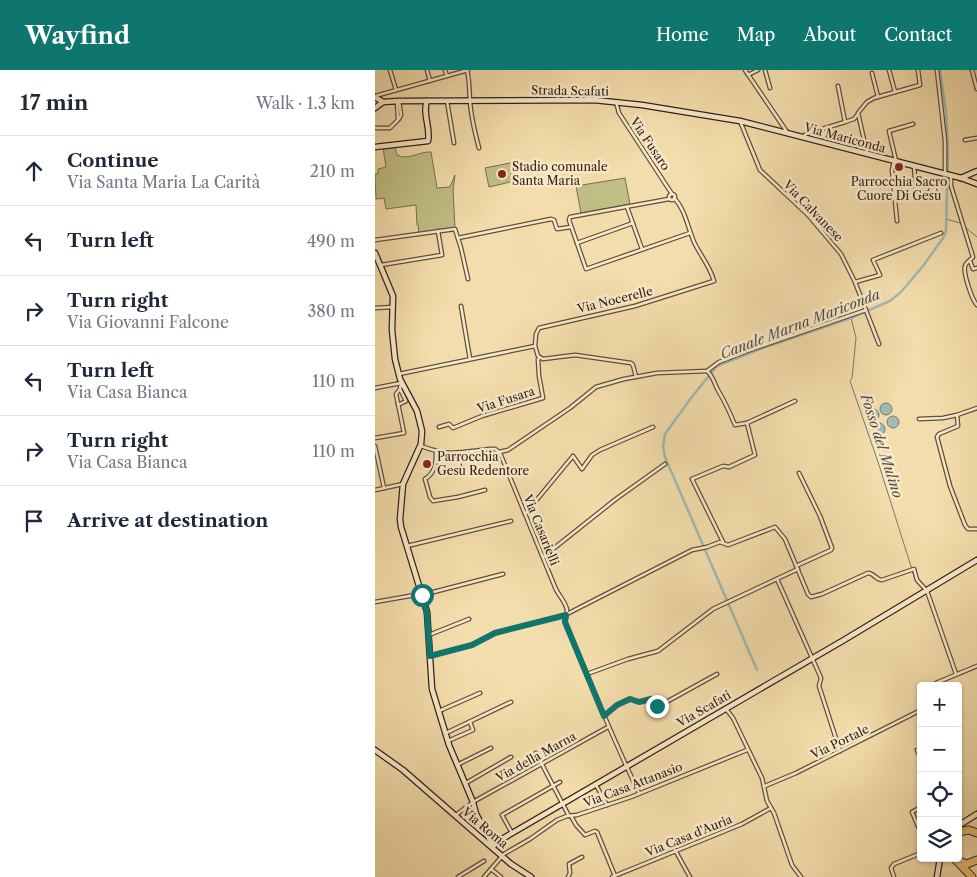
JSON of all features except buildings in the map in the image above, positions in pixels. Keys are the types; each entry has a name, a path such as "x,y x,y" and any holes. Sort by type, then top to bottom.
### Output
{"highway":[{"path":"962,831 969,830 977,833"},
{"path":"962,862 970,863 977,860"},
{"path":"958,862 972,877"}],"street":[{"path":"390,70 396,90"},
{"path":"427,70 430,81"},
{"path":"445,70 447,76"},
{"path":"375,96 467,70 471,83 470,101 474,131 479,148"},
{"path":"745,70 788,133"},
{"path":"748,75 758,70"},
{"path":"765,70 771,88"},
{"path":"889,70 895,92"},
{"path":"803,137 806,134 854,119 867,102 878,97 921,85 918,70"},
{"path":"937,70 948,175 973,257 965,265 966,277 973,300 977,305"},
{"path":"972,70 977,89"},
{"path":"872,73 878,97"},
{"path":"838,86 845,122"},
{"path":"375,96 383,102 375,108"},
{"name":"Strada Scafati","path":"383,102 594,100 739,121"},
{"path":"375,128 390,128 398,120 401,115 398,101"},
{"path":"375,146 428,142 427,101"},
{"path":"447,101 454,143"},
{"name":"Via Fusaro","path":"616,102 619,113 677,201 697,248 708,264 714,279 713,281"},
{"path":"858,114 868,154"},
{"name":"Via Mariconda","path":"739,121 961,178 977,184"},
{"name":"Via Calvanese","path":"739,121 760,170 793,199 841,254 855,282 879,344"},
{"path":"897,221 892,170 895,161 889,131 913,124"},
{"path":"965,140 977,138"},
{"path":"914,166 916,191 927,189"},
{"path":"961,178 977,171"},
{"path":"669,199 669,195 672,194"},
{"path":"674,198 672,200 570,217 571,227 586,269 691,232"},
{"path":"627,207 642,249"},
{"path":"458,238 551,219 554,220 557,229 571,227"},
{"path":"577,243 633,223"},
{"path":"375,240 455,229 468,279"},
{"path":"381,265 442,255 438,231"},
{"path":"855,282 879,275 873,260 941,233"},
{"path":"375,252 391,288 394,307 393,348 401,383 419,417 423,435 403,484 400,519 427,612 432,689 448,742 473,802 476,814 493,846"},
{"path":"970,261 973,269 977,268"},
{"name":"Via Nocerelle","path":"535,346 535,334 539,328 637,306 713,281"},
{"path":"461,306 470,359"},
{"path":"375,308 394,307"},
{"path":"420,446 437,452 456,454 490,448 499,452 508,450 570,408 595,387 657,373 708,371 719,362 747,351 867,311"},
{"path":"399,374 535,346 539,358 543,359 575,354 631,363 636,377"},
{"name":"Via Fusara","path":"439,427 449,424 453,428 482,416 543,398 539,376 539,358"},
{"path":"708,371 713,375 718,391 735,425 747,423 795,401"},
{"path":"375,388 401,383"},
{"path":"375,438 404,432 396,394 400,389 401,383"},
{"path":"398,405 406,402 400,389"},
{"path":"919,419 943,418 977,408"},
{"path":"957,415 959,426 939,434 937,437 950,486 965,525 968,528 977,529"},
{"path":"723,544 692,479 723,466 729,467 755,455 747,423"},
{"path":"525,514 573,456 582,469 592,455 600,450 653,427"},
{"path":"375,446 384,488"},
{"path":"437,452 436,466 431,475 426,477 425,480 433,501 485,490"},
{"name":"Via Casarielli","path":"499,452 555,587 565,604 565,622 608,727 639,793"},
{"path":"543,558 615,500 665,464"},
{"path":"796,566 832,548 821,516 799,473"},
{"path":"375,490 403,484"},
{"path":"407,546 511,520"},
{"path":"430,656 472,645 495,633 566,614 692,550 720,542 728,545 775,527 785,539 808,594 811,597 868,573 882,580 912,570 917,580 927,591 956,674"},
{"name":"Via Scafati","path":"493,846 512,833 977,560"},
{"path":"587,674 628,659 658,651 713,609 798,570"},
{"path":"375,602 421,595 503,574"},
{"path":"777,579 821,678 819,686 840,751"},
{"path":"429,635 469,619"},
{"path":"938,682 977,666"},
{"path":"604,716 617,705 630,699 639,702 651,699 656,706 661,705 717,674"},
{"path":"439,710 480,693"},
{"path":"445,733 511,702"},
{"path":"725,708 733,718 747,750 763,778 765,795 794,870 801,877"},
{"name":"Via Portale","path":"765,786 783,779 917,712"},
{"path":"448,742 473,730 470,722"},
{"name":"Via della Marna","path":"455,815 473,802 608,727"},
{"path":"457,765 491,748"},
{"name":"Via Roma","path":"375,750 403,770 502,855 531,877"},
{"name":"Via Casa Attanasio","path":"502,855 562,817 607,805 747,750"},
{"path":"536,753 562,804 576,826 585,835 597,832 614,876"},
{"path":"465,783 511,756"},
{"path":"512,833 502,815 561,782"},
{"path":"595,784 607,805"},
{"name":"Via Casa d'Auria","path":"614,876 742,824 771,808"},
{"path":"917,809 912,812 917,824"},
{"path":"962,823 977,814"},
{"path":"675,850 690,877"},
{"path":"484,877 502,855"},
{"path":"894,877 891,870 892,866 917,855"},
{"path":"568,877 570,873 569,864 582,857"},
{"path":"458,877 484,861"},
{"path":"937,877 939,862"},
{"path":"491,869 501,877"},
{"path":"519,877 523,872"}],"green space":[{"path":"395,147 397,155 401,157 431,152 437,188 450,187 455,175 453,190 455,228 419,233 416,205 386,209 384,198 376,199 375,174 378,174 378,169 386,167 383,148"},
{"name":"Stadio comunale Santa Maria","path":"515,162 519,180 489,187 485,168"},
{"path":"625,178 630,204 581,213 576,186"}],"water":[{"path":"884,403 888,403 892,409 888,415 884,415 880,411 880,407"},
{"path":"871,409 875,409 879,415 875,421 871,421 867,417 867,413"},
{"path":"891,416 895,416 899,422 895,428 891,428 887,424 887,420"},
{"path":"877,423 881,423 885,429 881,435 877,435 873,431 873,427"}],"waterway":[{"name":"Canale Marna Mariconda","path":"757,670 665,457 663,446 665,434 717,366 851,318 890,301 901,292 923,266 946,231 948,153 946,112 940,70"},
{"path":"946,219 960,223 977,237"},
{"name":"Fosso del Mulino","path":"851,318 856,338 852,378 850,381 915,579"}],"place":[{"name":"Parrocchia Sacro Cuore Di Gesù","path":"899,167"},
{"name":"Stadio comunale Santa Maria","path":"502,174"},
{"name":"Parrocchia Gesù Redentore","path":"427,464"}],"route":[{"path":"422,595 427,614 430,656 462,649 495,633 566,615 565,622 604,716 617,705 630,699 639,702 651,699 657,706"}]}
